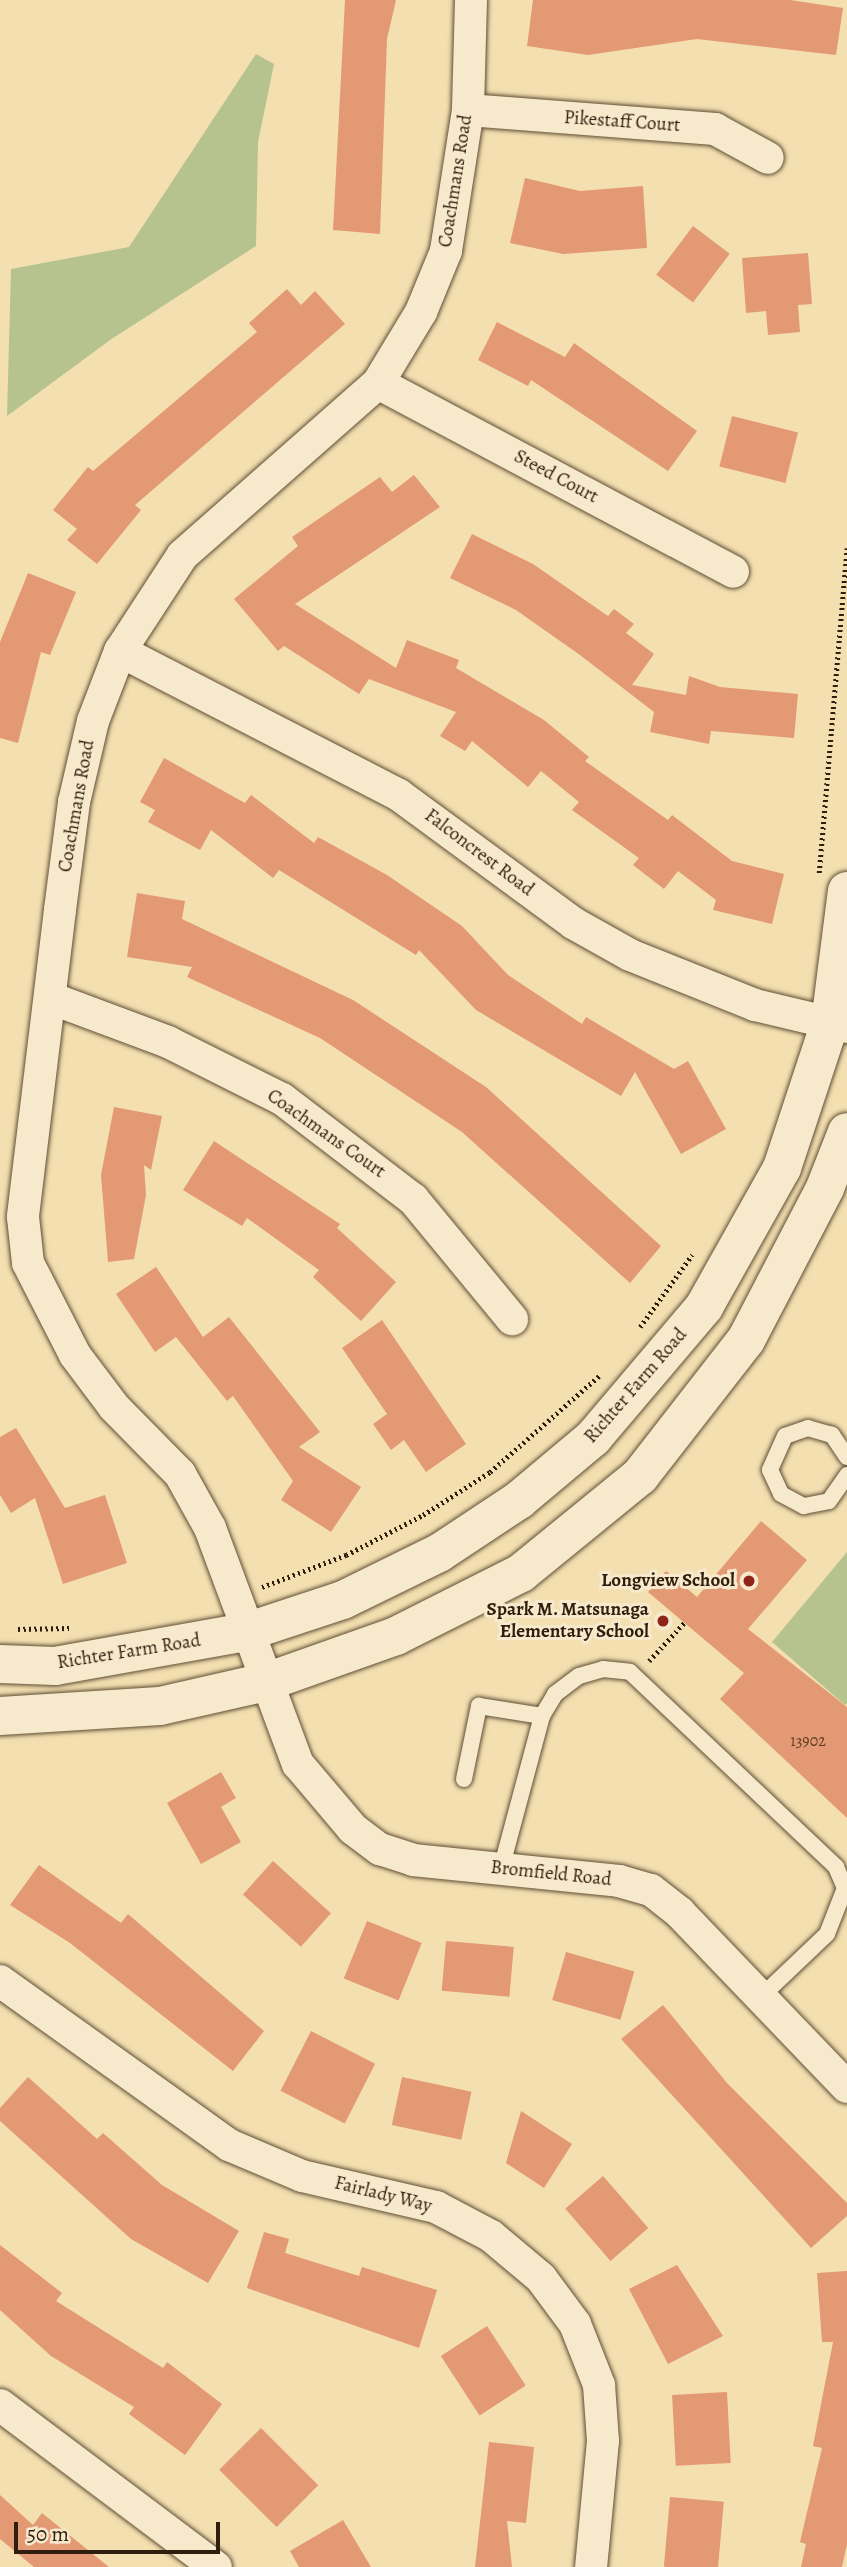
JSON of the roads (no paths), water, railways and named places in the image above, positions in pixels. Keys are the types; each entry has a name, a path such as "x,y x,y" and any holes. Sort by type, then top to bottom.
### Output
{"main road":[{"name":"Richter Farm Road","path":"7,1646 55,1666 246,1632 343,1600 439,1553 519,1500 593,1438 704,1307 782,1168 839,1025 833,887"},
{"path":"0,1716 160,1706 266,1682 396,1636 522,1573 640,1476 746,1340 825,1188 847,1132"}],"street":[{"name":"Coachmans Road","path":"246,1632 210,1528 180,1474 114,1407 75,1355 28,1264 23,1217 53,999 74,802 93,721 120,651 182,556 378,383 421,312 446,251 468,110 471,0"},
{"name":"Pikestaff Court","path":"468,110 715,129 768,158"},
{"name":"Steed Court","path":"378,383 733,572"},
{"name":"Falconcrest Road","path":"120,651 399,795 573,923 630,956 755,1005 839,1025"},
{"name":"Coachmans Court","path":"53,999 168,1042 282,1099 413,1199 512,1319"},
{"name":"Bromfield Road","path":"246,1632 298,1764 353,1829 380,1849 413,1860 619,1881 651,1891 762,1996 847,2087"},
{"name":"Fairlady Way","path":"0,1981 229,2145 302,2176 436,2207 491,2236 541,2278 575,2325 599,2385 603,2441 591,2567"},
{"path":"0,2404 216,2567"}],"lane":[{"path":"847,1457 832,1435 808,1428 785,1436 770,1470 781,1494 804,1506 829,1501 847,1475"},
{"path":"501,1869 541,1716 579,1676 603,1669 634,1676 836,1867 845,1888 827,1934 762,1996"},
{"path":"464,1779 479,1706 541,1716"}],"place":[{"name":"Longview School","path":"749,1581"},
{"name":"Spark M. Matsunaga Elementary School","path":"663,1621"}]}
